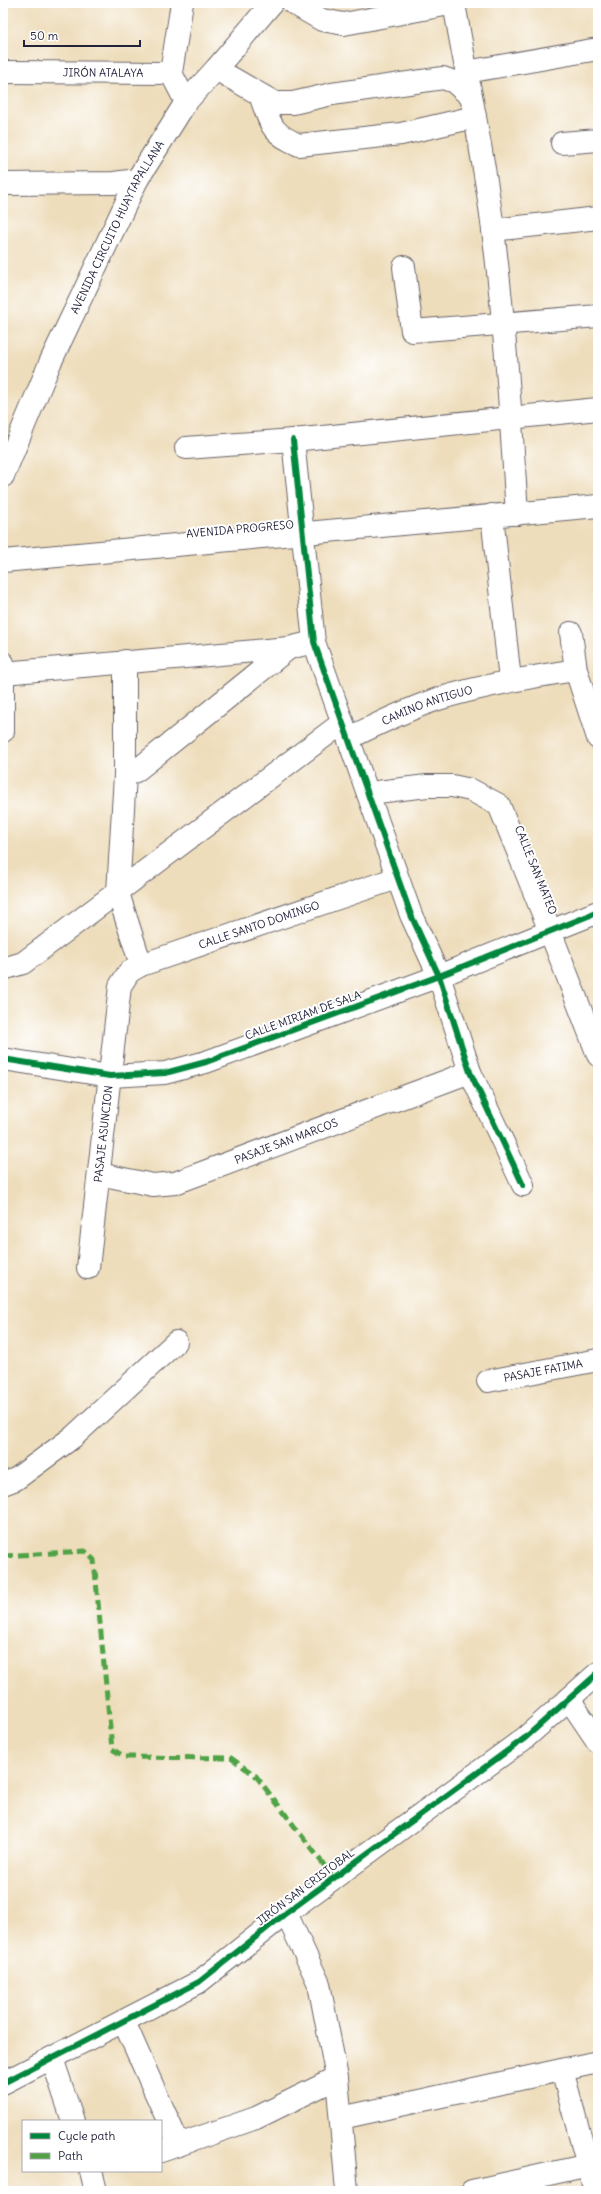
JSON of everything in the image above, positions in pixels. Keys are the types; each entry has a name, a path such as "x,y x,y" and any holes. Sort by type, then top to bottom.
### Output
{"street":[{"path":"182,3 171,73 186,102"},
{"name":"AVENIDA CIRCUITO HUAYTAPALLANA","path":"3,476 50,363 137,180 186,102 272,3"},
{"path":"293,3 322,20 344,24 455,3 493,230 503,322 518,514"},
{"path":"466,72 598,49"},
{"path":"216,69 275,103 293,103 332,94 443,78 454,82 470,96"},
{"name":"JIRÓN ATALAYA","path":"3,72 171,73"},
{"path":"260,95 273,129 284,138 299,145 401,134 475,117"},
{"path":"562,142 598,140"},
{"path":"3,184 114,183 137,180"},
{"path":"493,230 598,218"},
{"path":"404,267 412,331 503,322 598,316"},
{"path":"186,448 293,440 598,409"},
{"path":"293,440 314,642 369,793 411,915 439,976 470,1072 524,1185"},
{"name":"AVENIDA PROGRESO","path":"3,561 598,506"},
{"path":"492,515 510,680"},
{"path":"570,633 576,670 598,738"},
{"path":"3,673 125,661 289,648 314,642"},
{"path":"125,775 136,771 289,648"},
{"path":"125,661 125,775 118,892 133,971"},
{"path":"3,663 3,731"},
{"name":"CAMINO ANTIGUO","path":"3,970 23,963 118,892 345,730 382,722 438,699 510,680 576,670"},
{"name":"CALLE SAN MATEO","path":"369,793 427,786 452,786 471,790 498,805 550,931 598,1055"},
{"name":"CALLE SANTO DOMINGO","path":"133,971 398,878"},
{"name":"CALLE MIRIAM DE SALA","path":"3,1059 110,1076 165,1073 206,1062 439,976 598,912"},
{"name":"PASAJE ASUNCION","path":"88,1268 120,986 133,971"},
{"name":"PASAJE SAN MARCOS","path":"99,1174 153,1185 175,1183 470,1072"},
{"path":"3,1484 16,1479 72,1437 176,1342"},
{"name":"PASAJE FATIMA","path":"488,1381 598,1360"},
{"name":"JIRÓN SAN CRISTOBAL","path":"3,2083 124,2022 199,1982 286,1913 525,1738 598,1673"},
{"path":"569,1699 598,1742"},
{"path":"286,1913 318,1984 337,2078 347,2191"},
{"path":"124,2022 160,2120"},
{"path":"52,2058 74,2120"},
{"path":"341,2118 598,2062"},
{"path":"562,2070 593,2164 595,2191"},
{"path":"162,2126 170,2148 256,2118 337,2078"},
{"path":"472,2191 593,2164"}],"marked path":[{"path":"3,1556 85,1551 94,1560 112,1749 125,1757 231,1758 256,1776 334,1878"}],"cycle path":[{"path":"293,440 314,642 411,915 439,976 470,1072 523,1185"},
{"path":"3,1059 110,1076 165,1073 206,1062 439,976 598,912"},
{"path":"3,2083 199,1982 286,1913 525,1738 598,1673"}]}
